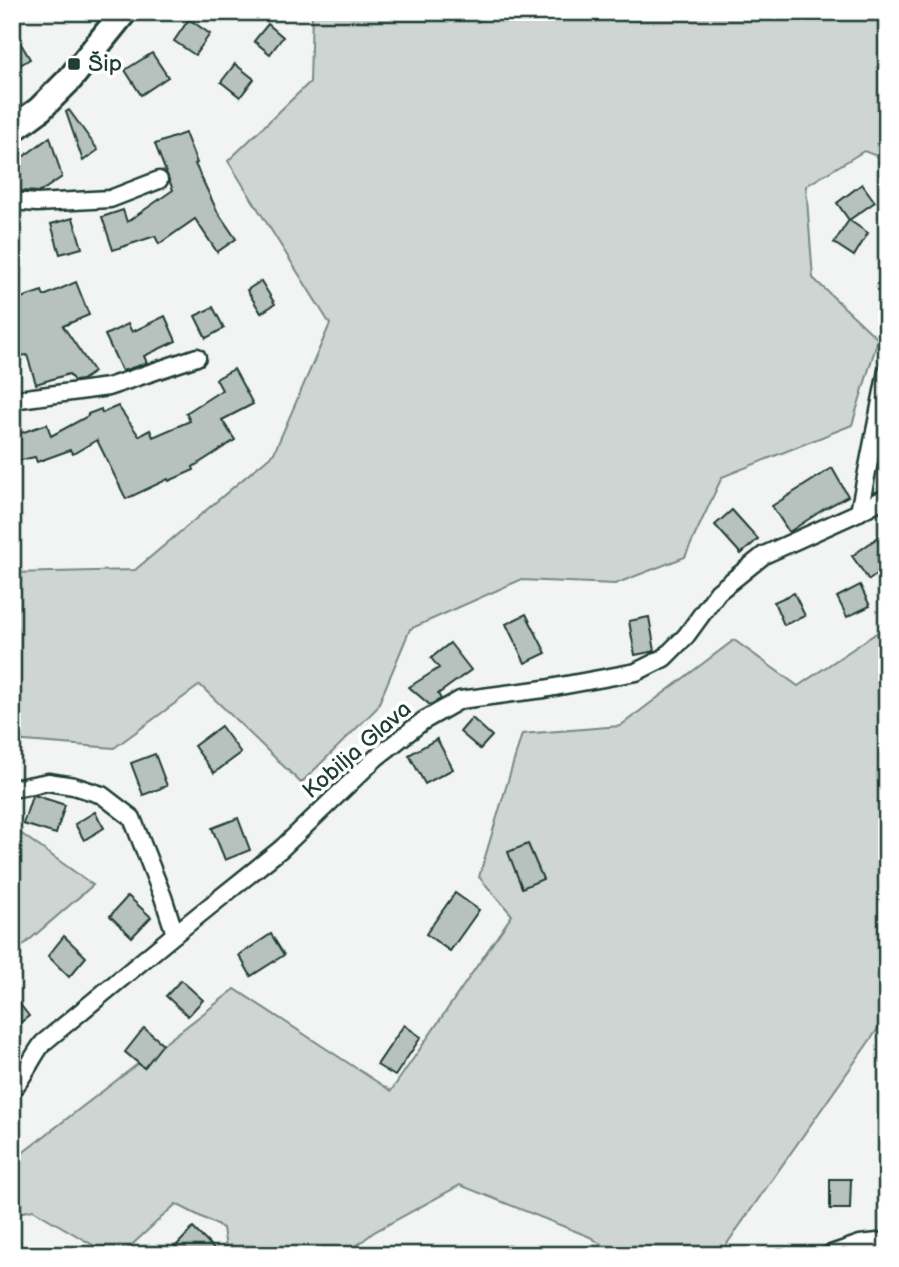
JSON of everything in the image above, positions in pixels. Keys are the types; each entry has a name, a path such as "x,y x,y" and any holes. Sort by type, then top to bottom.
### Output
{"main road":[{"path":"12,130 39,110 70,79 124,12"}],"street":[{"path":"12,201 37,203 110,199 159,180"},
{"path":"12,400 108,387 197,357"},
{"path":"859,513 887,371"},
{"name":"Kobilja Glava","path":"12,1090 22,1079 43,1043 281,849 377,757 423,721 460,700 544,689 636,672 664,658 686,636 718,592 764,555 887,499"},
{"path":"12,789 48,782 74,786 102,795 132,818 175,934"},
{"path":"828,1255 860,1244 887,1241"}],"shaded area":[{"path":"312,12 466,12 478,22 492,12 887,12 887,160 864,151 806,186 813,278 878,339 852,425 722,477 685,557 615,584 520,580 410,629 377,708 301,783 200,685 114,748 12,740 12,573 135,570 274,453 330,324 228,161 310,82"},
{"path":"887,626 887,1016 719,1255 617,1255 590,1237 460,1185 374,1232 345,1255 227,1255 223,1228 176,1204 121,1255 110,1255 33,1210 12,1214 12,1161 235,989 391,1091 512,915 479,877 522,734 620,726 734,640 798,686"},
{"path":"12,827 93,885 12,955"}],"building":[{"path":"189,19 210,34 195,55 174,41"},
{"path":"268,24 283,37 270,54 254,41"},
{"path":"12,29 30,59 12,70"},
{"path":"152,53 168,77 141,95 125,70"},
{"path":"235,64 254,79 240,97 221,82"},
{"path":"69,110 98,150 83,161 66,112"},
{"path":"185,133 197,163 195,164 217,211 236,239 217,252 195,219 159,244 155,236 113,250 102,217 123,210 127,222 173,190 155,144"},
{"path":"50,137 62,177 40,192 21,191 12,179 12,165"},
{"path":"862,184 875,202 849,220 837,203"},
{"path":"73,218 82,248 60,254 51,224"},
{"path":"849,220 868,233 854,256 834,243"},
{"path":"261,281 275,304 261,313 247,290"},
{"path":"76,282 89,315 63,326 94,372 82,380 74,381 69,374 36,384 27,355 12,357 12,301 42,291 44,296"},
{"path":"213,307 224,328 206,338 195,316"},
{"path":"165,316 176,341 144,356 147,363 122,371 105,335 128,324 132,332"},
{"path":"234,369 253,404 222,420 235,440 193,467 194,470 169,481 168,479 126,499 97,440 73,454 70,450 37,462 35,457 12,462 12,436 47,424 51,436 101,409 102,413 118,406 139,436 150,430 153,437 190,421 186,413 222,390 216,379"},
{"path":"832,468 848,496 789,532 772,506"},
{"path":"732,510 758,539 741,554 715,525"},
{"path":"887,531 887,567 869,580 852,556"},
{"path":"860,585 870,606 847,617 837,597"},
{"path":"794,593 805,616 784,625 774,602"},
{"path":"526,614 546,653 525,663 506,624"},
{"path":"649,617 655,651 635,655 629,621"},
{"path":"450,643 471,670 438,694 441,699 430,705 409,687 439,668 431,658"},
{"path":"472,718 492,736 480,749 460,732"},
{"path":"221,726 241,753 214,773 194,746"},
{"path":"437,739 453,769 425,784 409,755"},
{"path":"155,754 167,786 143,795 131,763"},
{"path":"34,795 65,805 56,834 23,824"},
{"path":"95,812 104,828 84,840 75,824"},
{"path":"238,818 250,850 225,860 212,828"},
{"path":"528,844 543,879 522,888 508,852"},
{"path":"455,893 479,910 450,951 426,934"},
{"path":"128,896 151,917 132,937 110,916"},
{"path":"271,934 284,955 251,976 239,955"},
{"path":"64,936 86,957 69,977 48,956"},
{"path":"181,980 203,1000 188,1016 166,996"},
{"path":"12,994 29,1016 12,1029"},
{"path":"404,1025 421,1037 395,1076 377,1065"},
{"path":"144,1028 163,1044 144,1068 125,1052"},
{"path":"830,1179 851,1179 850,1209 830,1209"},
{"path":"193,1228 220,1255 182,1255 175,1247"}],"place":[{"name":"Šip","path":"74,64"}]}
